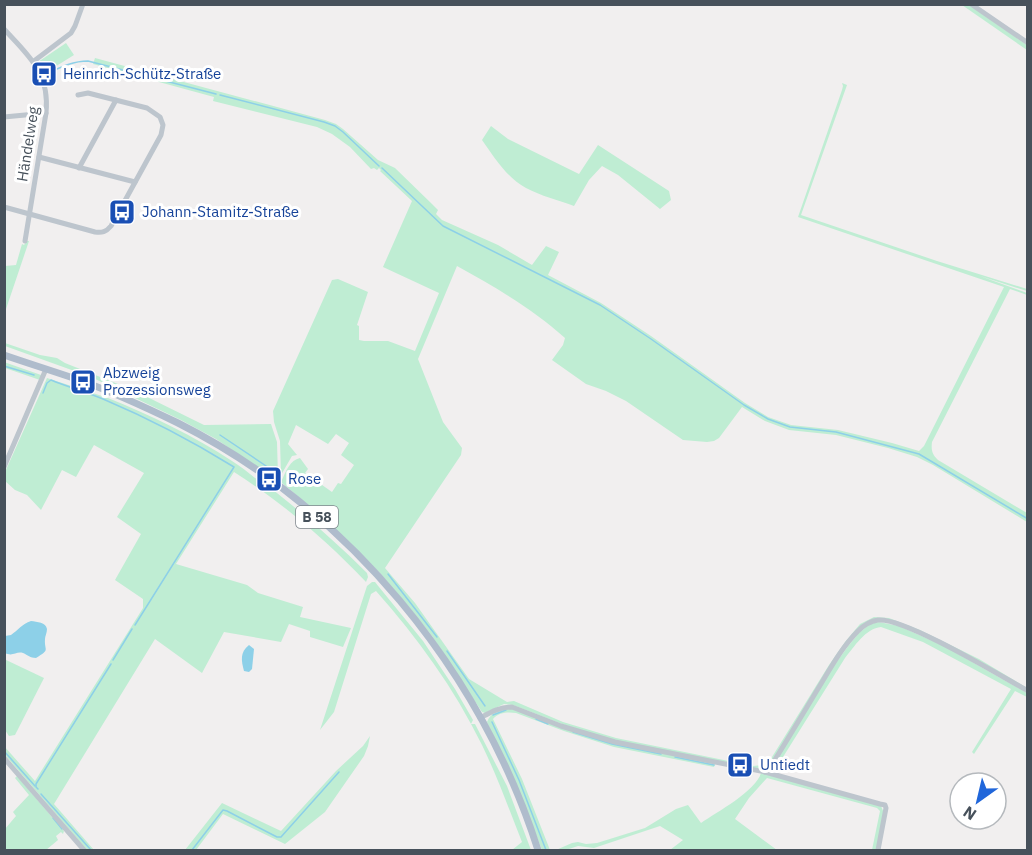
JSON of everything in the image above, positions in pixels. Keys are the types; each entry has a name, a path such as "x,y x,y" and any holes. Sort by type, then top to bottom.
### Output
{"main road":[{"name":"B 58","path":"4,355 120,396 179,424 244,461 276,484 302,504 361,558 404,606 445,661 480,718 502,759 538,850"}],"street":[{"path":"34,61 71,33 83,4"},
{"path":"971,4 1028,43"},
{"name":"Händelweg","path":"4,29 34,61 46,92 46,113 25,241"},
{"path":"4,207 101,233 107,231 111,226 161,135 163,125 160,117 147,108 88,93 78,95"},
{"path":"79,168 116,100"},
{"path":"4,117 46,113"},
{"path":"39,157 135,182"},
{"path":"4,467 46,369"},
{"path":"765,772 771,766 832,666 858,631 869,623 880,620 889,621 919,633 1028,691"},
{"path":"480,718 497,709 512,707 561,726 615,742 765,772 885,805 878,850"},
{"path":"4,758 84,850"}],"green space":[{"path":"962,5 969,5 1027,45 1027,50"},
{"path":"66,43 74,55 45,73 38,62"},
{"path":"95,58 336,124 378,160 395,168 438,210 436,214 442,220 498,245 532,265 546,246 559,252 548,275 601,303 768,417 791,425 838,430 919,451 924,446 1004,287 798,217 842,90 842,83 847,85 801,215 1027,289 1027,291 980,276 1027,293 1027,295 1010,289 932,442 932,447 933,454 938,460 1027,513 1027,522 917,457 836,435 789,430 765,421 742,407 719,438 714,441 683,440 626,401 586,384 552,360 563,345 565,338 527,308 457,266 418,359 443,422 462,448 461,455 385,568 415,603 469,679 507,702 514,701 563,722 616,738 753,766 763,765 772,757 845,642 860,624 874,617 889,618 920,630 979,659 1027,690 946,644 881,618 857,630 772,761 764,768 759,769 616,741 513,705 504,704 485,713 482,712 432,636 380,573 312,508 282,483 289,466 300,458 308,469 305,473 332,492 338,483 341,484 354,465 341,455 349,443 336,434 328,444 296,425 288,444 297,455 292,456 281,475 280,441 274,422 273,411 332,280 338,279 368,292 357,325 359,326 359,340 388,341 415,351 439,293 383,267 412,201 379,168 371,169 350,147 317,127 213,101 214,97 93,64"},
{"path":"491,126 508,139 579,174 598,145 669,191 671,200 660,209 618,175 602,166 589,180 574,206 538,193 513,179 501,167 482,140"},
{"path":"29,241 5,312 5,266 16,265 22,244 24,245"},
{"path":"5,343 40,355 57,358 133,390 204,425 271,424 277,442 278,477 273,478 216,439 181,420 91,377 5,346"},
{"path":"4,362 41,375 40,380 5,368"},
{"path":"47,378 108,398 172,426 217,452 297,509 356,562 368,577 366,582 303,523 234,472 176,564 247,585 258,593 303,607 300,617 351,628 343,647 310,637 310,631 289,624 281,642 224,632 202,673 155,639 54,804 94,850 87,850 5,755 4,746 35,781 143,608 143,599 115,580 141,534 117,517 144,473 94,445 76,477 62,470 41,510 27,495 15,490 5,481 5,472"},
{"path":"375,582 423,641 473,720 471,724 434,664 376,591 371,594 334,712 320,730 367,586"},
{"path":"879,622 899,626 944,646 1027,693 1027,697 1015,691 974,754 972,752 1011,689 923,642 881,627 876,628 861,639 845,658 773,773 772,767 833,667 859,633 870,624"},
{"path":"4,659 44,678 15,735 9,736 5,730"},
{"path":"511,708 561,727 715,764 714,767 614,747 516,713 498,715 493,719 522,779 550,850 542,850 515,782 487,722 494,713"},
{"path":"471,724 475,724 507,786 531,850 512,850 522,842 493,769"},
{"path":"370,736 364,756 325,812 285,844 223,814 196,850 185,850 222,803 281,831"},
{"path":"761,773 881,806 884,813 877,850 872,850 880,811 877,808 767,778 749,798 735,819 777,850 670,850 683,840 660,826 594,848 578,846 556,850 572,843 597,843 645,828 676,809 688,805 701,823 744,794 758,780"},
{"path":"17,776 64,831 63,834 61,832 56,836 58,840 46,850 5,850 5,829 16,816 13,812 29,795 15,778"}],"water":[{"path":"31,621 45,625 47,629 46,650 36,658 23,653 5,653 5,636 11,635"},
{"path":"249,645 254,649 252,669 249,672 244,671 242,660 244,650"}],"waterway":[{"path":"46,74 61,67 88,61 216,94"},
{"path":"220,95 335,126 379,166"},
{"path":"382,168 443,226 600,305 744,405 768,419 790,427 836,432 919,454 1028,519"},
{"path":"4,366 34,375"},
{"path":"43,393 47,383 51,380 97,396 170,430 234,467 135,625"},
{"path":"220,435 275,472"},
{"path":"388,574 437,637"},
{"path":"113,660 132,629"},
{"path":"447,651 485,706"},
{"path":"38,789 36,784 111,664"},
{"path":"493,715 506,710"},
{"path":"536,719 548,724"},
{"path":"492,722 519,780 546,850"},
{"path":"573,732 612,744 661,754"},
{"path":"4,751 35,786"},
{"path":"675,757 714,765"},
{"path":"192,850 223,810 281,837 339,772"},
{"path":"41,794 91,850"},
{"path":"53,818 62,829"}],"place":[{"name":"Heinrich-Schütz-Straße","path":"44,74"},
{"name":"Johann-Stamitz-Straße","path":"122,212"},
{"name":"Abzweig Prozessionsweg","path":"83,382"},
{"name":"Rose","path":"269,479"},
{"name":"Untiedt","path":"740,765"}]}
